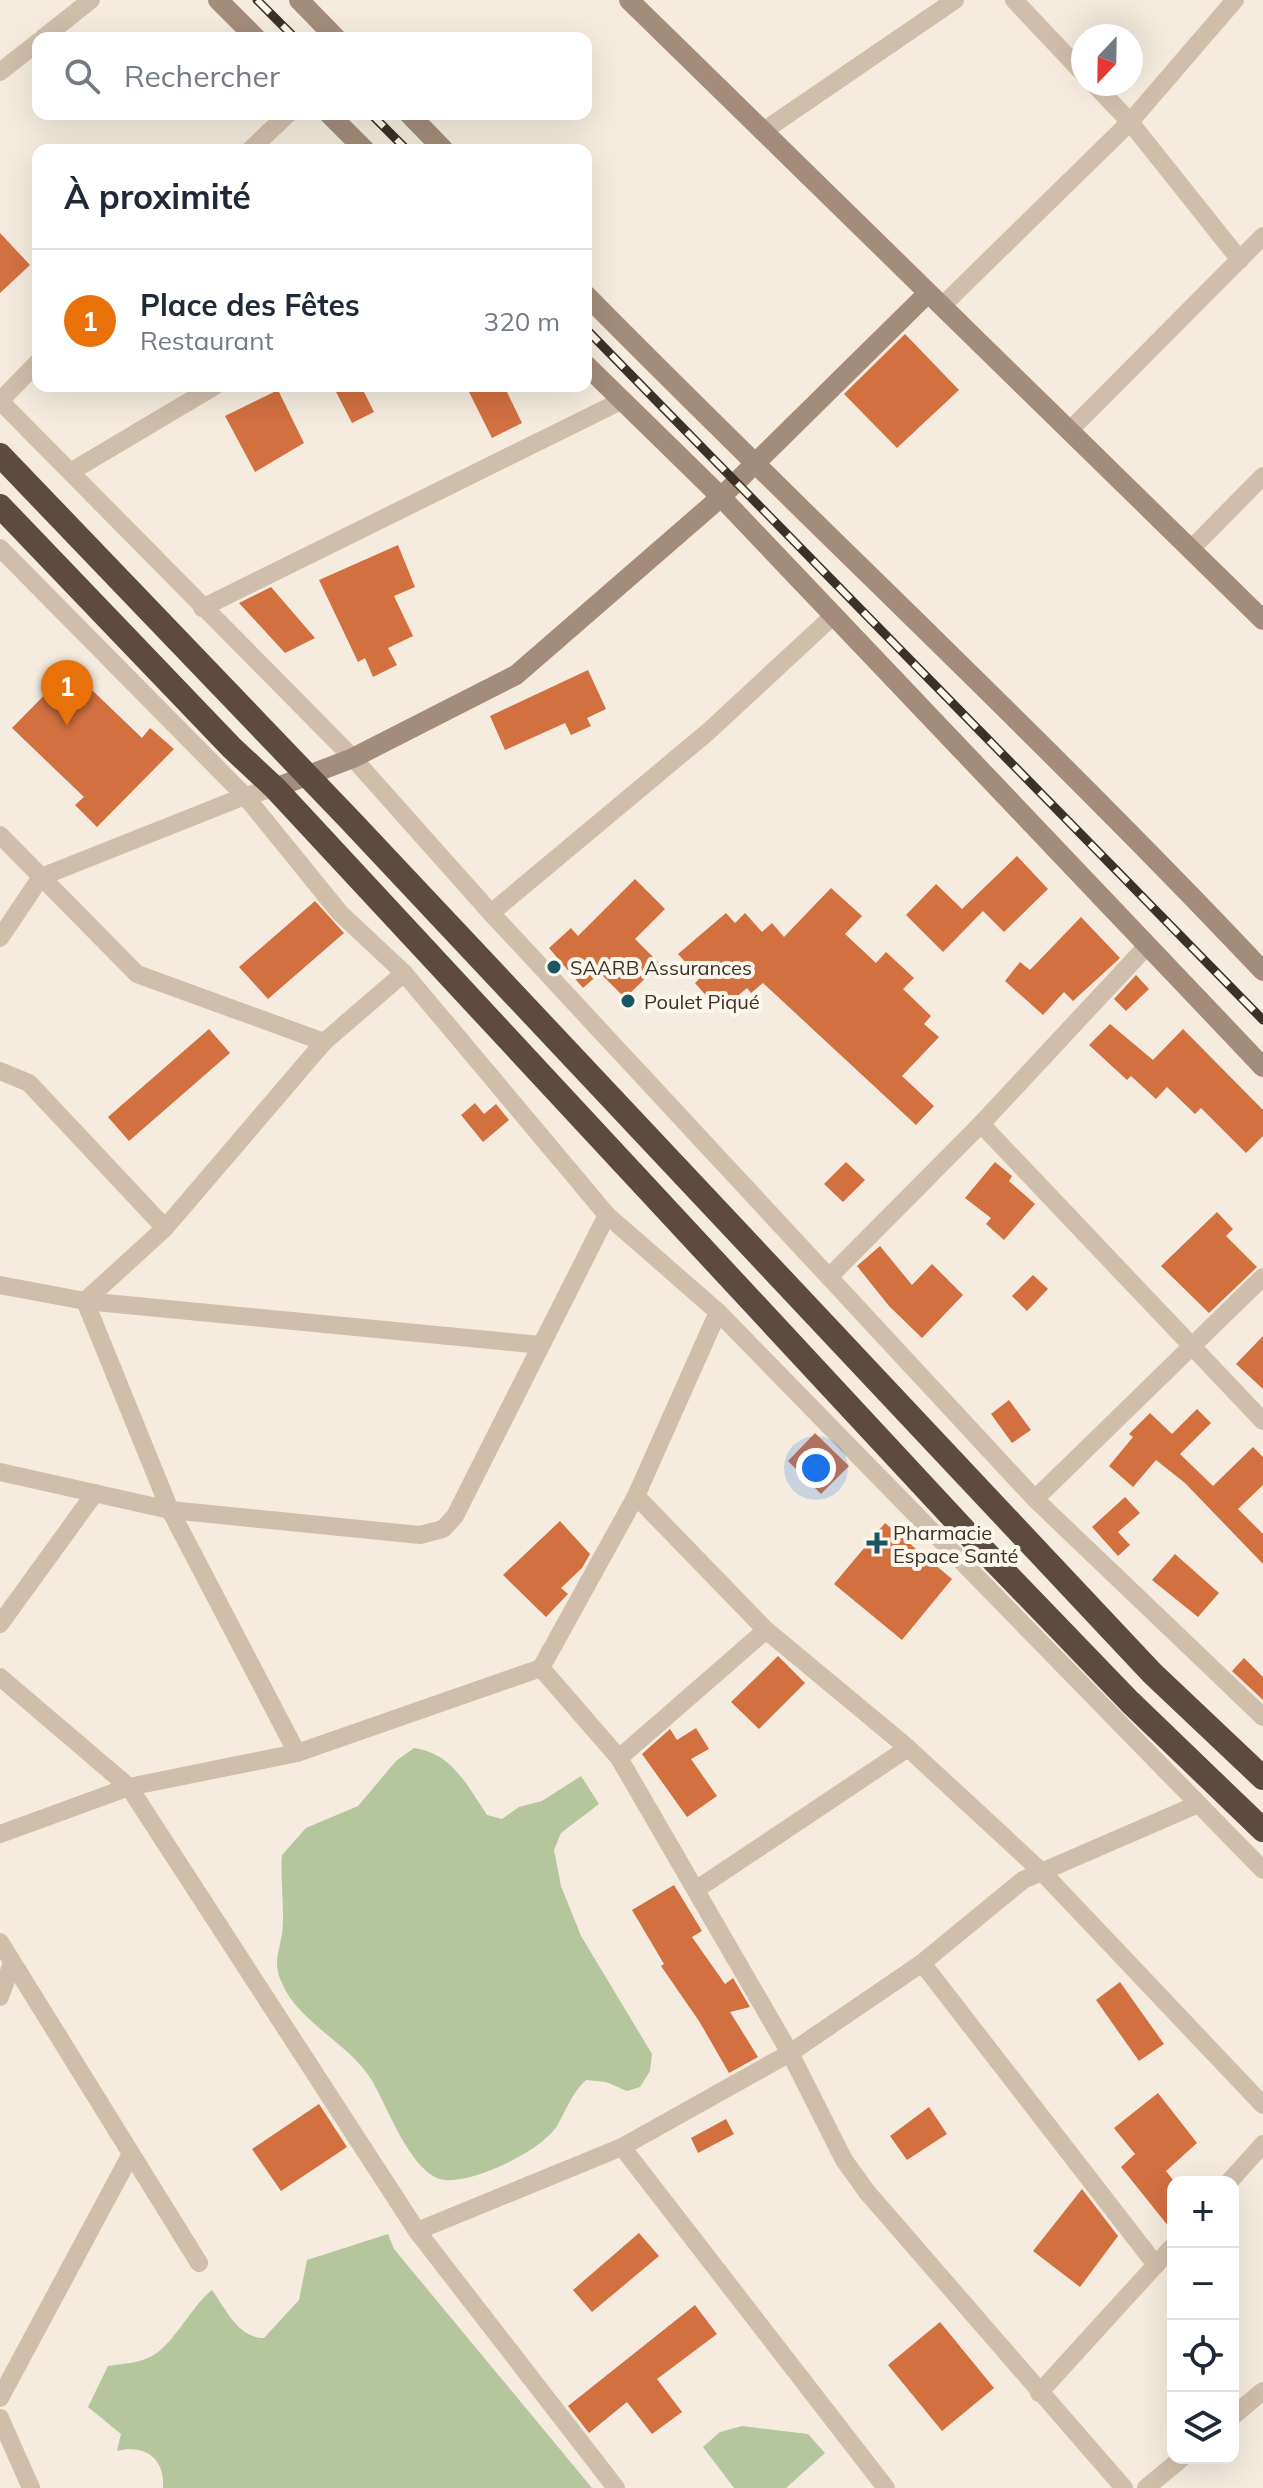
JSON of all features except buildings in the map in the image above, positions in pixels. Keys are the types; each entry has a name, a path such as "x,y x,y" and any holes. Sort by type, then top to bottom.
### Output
{"highway":[{"path":"0,455 309,778 1152,1673 1263,1778"},
{"path":"0,506 232,748 275,788 968,1534 1130,1702 1263,1830"}],"main road":[{"path":"218,0 250,32"},
{"path":"299,0 330,32"},
{"path":"629,0 1263,620"},
{"path":"335,120 359,144"},
{"path":"415,120 438,144"},
{"path":"275,788 309,778 353,758 516,675 721,497 935,299"},
{"path":"592,301 753,465 961,665 1263,971"},
{"path":"592,371 721,497 1263,1067"}],"street":[{"path":"51,32 91,0"},
{"path":"762,132 955,0"},
{"path":"1014,0 1071,60"},
{"path":"935,299 1130,122 1235,0"},
{"path":"0,72 32,47"},
{"path":"1105,96 1130,122 1240,260"},
{"path":"256,144 282,120"},
{"path":"1071,429 1263,236"},
{"path":"32,368 0,401 353,758 491,913 1035,1499 1263,1717"},
{"path":"72,471 205,392"},
{"path":"202,608 623,400"},
{"path":"1191,549 1263,476"},
{"path":"0,548 245,796 340,913 404,973 607,1215 718,1312 1196,1805 1263,1870"},
{"path":"491,913 709,731 833,616"},
{"path":"0,938 41,877 245,796 275,788"},
{"path":"0,835 137,974 324,1042"},
{"path":"829,1277 981,1124 1146,947"},
{"path":"85,1301 165,1228 324,1042 404,973"},
{"path":"0,1071 29,1083 165,1228"},
{"path":"981,1124 1263,1421"},
{"path":"0,1472 170,1510 420,1535 443,1529 455,1516 607,1215"},
{"path":"1035,1499 1263,1277"},
{"path":"0,1285 85,1301 541,1345"},
{"path":"85,1301 170,1510 297,1753"},
{"path":"0,1834 129,1787 297,1753 541,1668 636,1496 718,1312"},
{"path":"0,1624 95,1493"},
{"path":"636,1496 766,1630 908,1748 1043,1873 1263,2105"},
{"path":"619,1758 766,1630"},
{"path":"541,1668 619,1758 790,2053 844,2160 867,2192 1124,2488"},
{"path":"0,1677 129,1787 417,2231 616,2488"},
{"path":"697,1889 908,1748"},
{"path":"417,2231 622,2147 790,2053 922,1963 1023,1880 1196,1805"},
{"path":"0,1942 199,2263"},
{"path":"0,1997 12,1963"},
{"path":"922,1963 1156,2265"},
{"path":"1234,2176 1263,2144"},
{"path":"622,2147 886,2488"},
{"path":"0,2398 131,2154"},
{"path":"1039,2393 1171,2248"},
{"path":"1239,2411 1263,2391"},
{"path":"0,2418 31,2488"},
{"path":"1146,2488 1175,2464"}],"green space":[{"path":"414,1748 427,1751 449,1764 487,1815 502,1819 519,1807 542,1801 581,1776 599,1804 561,1833 554,1850 561,1886 581,1936 652,2054 650,2071 640,2087 627,2091 606,2082 586,2080 549,2136 506,2164 457,2180 433,2176 422,2167 411,2154 371,2079 350,2054 299,2009 289,1996 277,1969 283,1924 282,1855 306,1828 358,1806 396,1761"},
{"path":"388,2234 394,2249 592,2488 163,2488 161,2469 151,2456 136,2450 117,2451 121,2434 88,2407 108,2366 142,2360 160,2351 212,2290 240,2328 255,2337 264,2338 299,2300 307,2260"},
{"path":"742,2426 808,2434 825,2453 786,2488 734,2488 703,2447 720,2432"}],"railway":[{"path":"257,0 289,32"},
{"path":"377,120 401,144"},
{"path":"592,335 1263,1020"}],"place":[{"name":"Place des Fêtes","path":"67,726"},
{"name":"SAARB Assurances","path":"554,967"},
{"name":"Poulet Piqué","path":"628,1001"},
{"name":"Pharmacie Espace Santé","path":"877,1543"}]}
